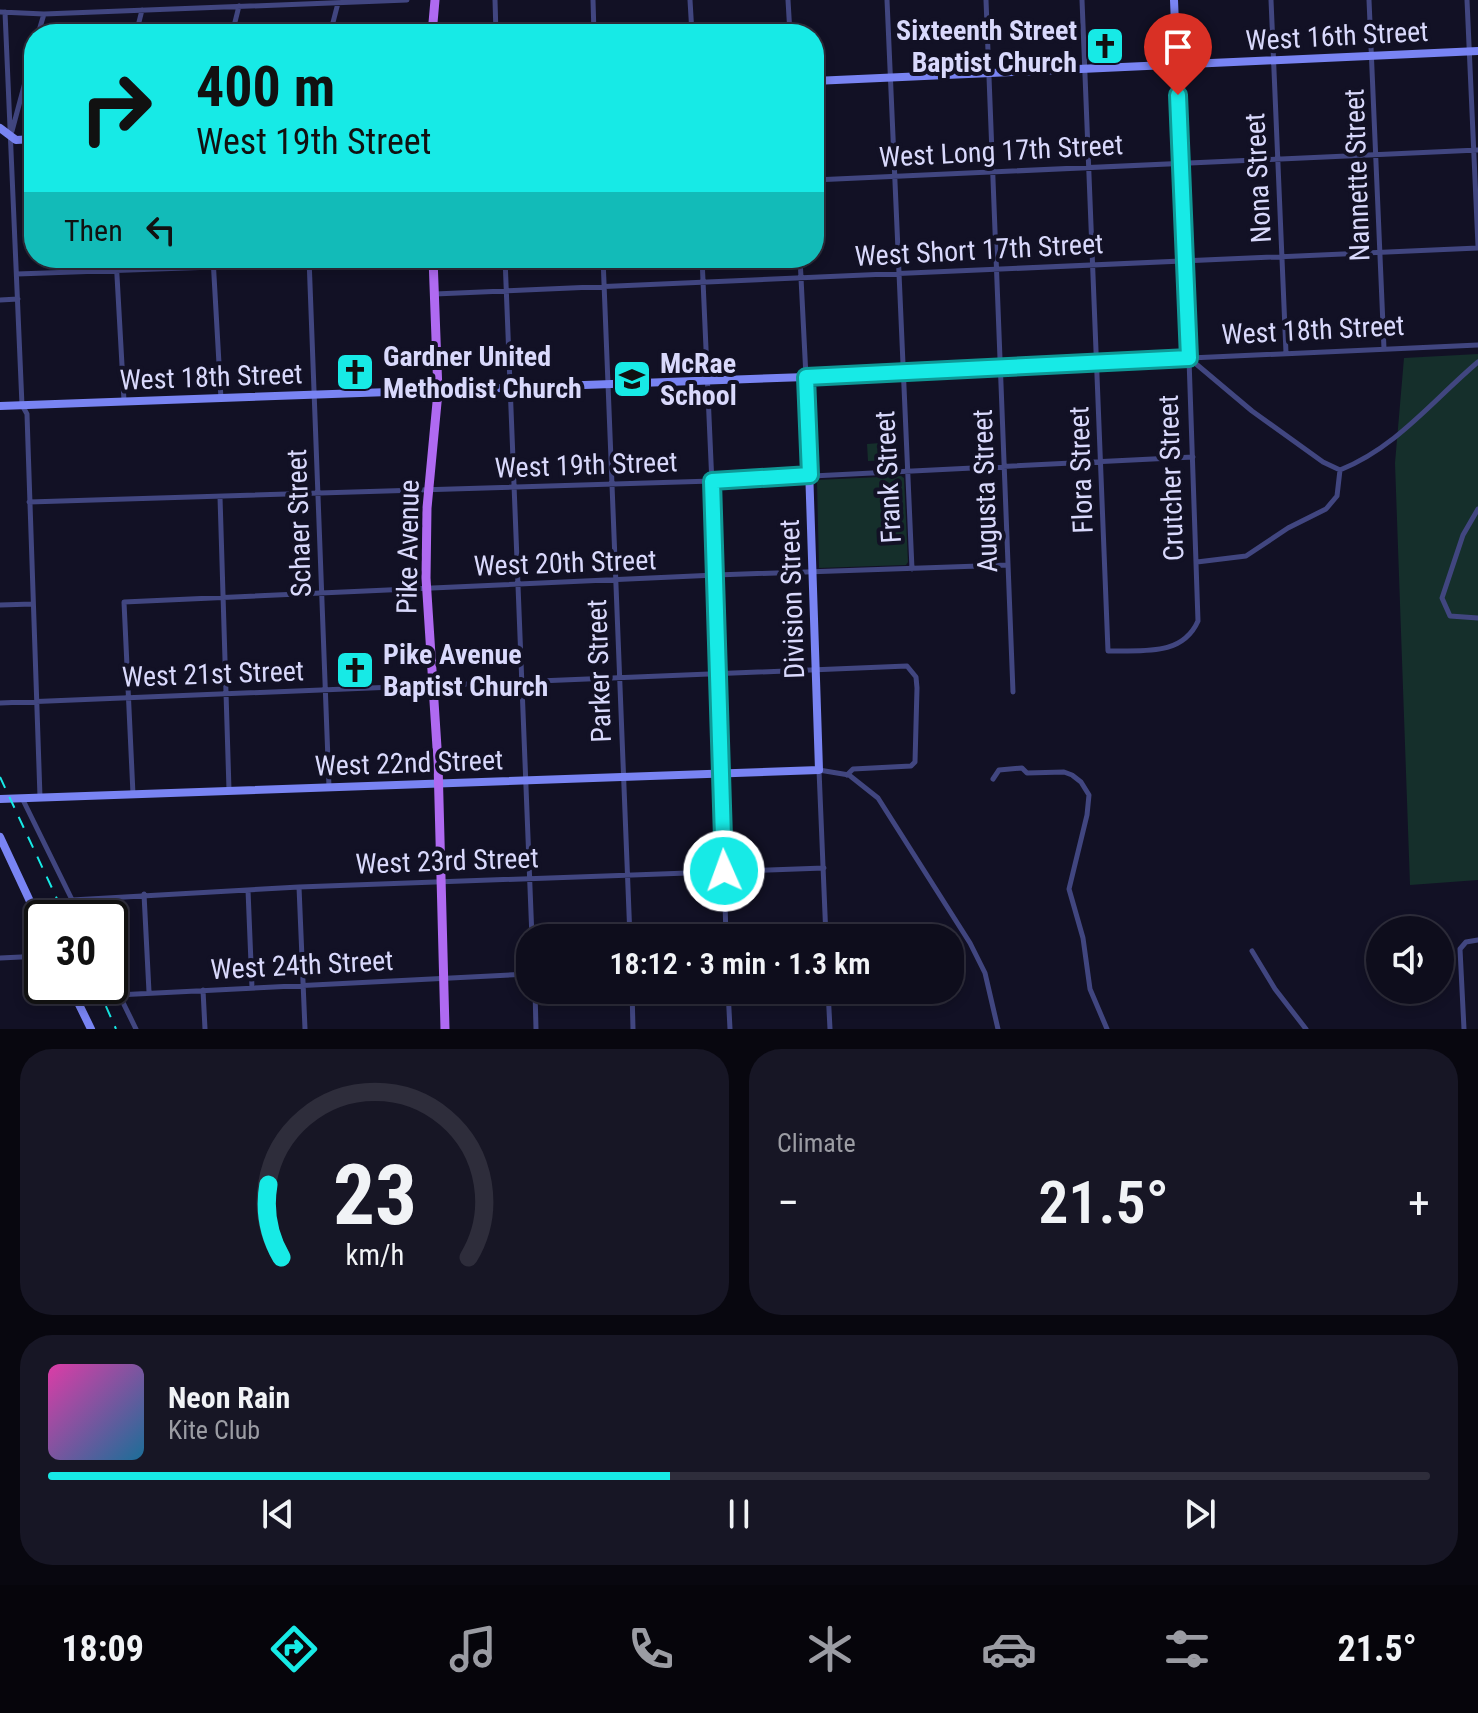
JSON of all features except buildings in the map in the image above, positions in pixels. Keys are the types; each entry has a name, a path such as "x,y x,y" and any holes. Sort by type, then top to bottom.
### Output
{"main road":[{"path":"433,24 435,0"},
{"name":"Pike Avenue","path":"433,268 438,392 429,491 427,588 446,978 445,1029"}],"street":[{"path":"40,797 27,414 22,405 3,12 44,14 407,0"},
{"path":"495,0 496,24"},
{"path":"593,0 594,24"},
{"path":"690,0 691,24"},
{"path":"788,0 789,24"},
{"name":"Frank Street","path":"887,0 912,569"},
{"name":"Augusta Street","path":"986,0 1013,692"},
{"name":"Flora Street","path":"1082,0 1108,651 1167,649 1178,645 1194,630 1199,618"},
{"name":"Crutcher Street","path":"1174,0 1199,618"},
{"name":"Nona Street","path":"1271,0 1286,353"},
{"name":"Nannette Street","path":"1369,0 1384,349"},
{"path":"1467,0 1474,52 1478,247"},
{"path":"333,24 338,3"},
{"path":"234,24 239,6"},
{"path":"138,24 142,10"},
{"path":"41,24 44,14"},
{"name":"West 16th Street","path":"824,81 1474,52"},
{"path":"10,135 24,85"},
{"path":"0,128 16,140 24,140"},
{"name":"West Long 17th Street","path":"824,180 1476,150"},
{"name":"West Short 17th Street","path":"434,294 1478,247"},
{"path":"17,274 181,268"},
{"path":"213,268 221,399"},
{"name":"Schaer Street","path":"309,268 329,787"},
{"path":"505,268 532,924"},
{"name":"Parker Street","path":"603,268 629,924"},
{"path":"702,268 716,575 726,924"},
{"name":"Division Street","path":"800,268 826,924"},
{"path":"116,270 124,402"},
{"path":"0,300 18,299"},
{"name":"West 18th Street","path":"0,406 806,377 1478,345"},
{"path":"1189,358 1259,417 1323,462 1340,470 1397,438 1478,362"},
{"name":"West 19th Street","path":"29,502 712,481 1193,457"},
{"path":"1197,562 1246,556 1288,528 1326,509 1337,496 1340,470"},
{"path":"220,497 229,790"},
{"path":"1478,509 1463,535 1442,598 1450,616 1478,618"},
{"name":"West 20th Street","path":"129,698 124,602 1008,565"},
{"path":"0,605 33,604"},
{"name":"West 21st Street","path":"0,703 907,666 916,677 917,688 917,752 911,766 853,769 847,775"},
{"path":"129,698 133,794"},
{"path":"993,779 999,770 1022,768 1027,773 1064,772 1081,782 1087,791 1090,801 1069,889 1083,938 1090,989 1107,1029"},
{"path":"819,770 847,775 865,785 878,798 970,943 985,973 998,1029"},
{"name":"West 22nd Street","path":"0,799 819,770"},
{"path":"22,798 72,900"},
{"path":"0,837 29,900"},
{"name":"West 23rd Street","path":"72,900 299,887 824,868"},
{"path":"299,887 305,1029"},
{"path":"248,890 252,988"},
{"path":"144,894 149,992"},
{"path":"1464,1029 1460,947 1466,942 1478,940"},
{"path":"1252,951 1282,1000 1306,1029"},
{"path":"0,958 24,957"},
{"name":"West 24th Street","path":"128,993 516,975"},
{"path":"203,990 205,1029"},
{"path":"79,1004 91,1029"},
{"path":"124,1004 136,1029"},
{"path":"535,1004 536,1029"},
{"path":"632,1004 633,1029"},
{"path":"729,1004 730,1029"},
{"path":"829,1004 830,1029"}],"green space":[{"path":"1478,354 1478,880 1410,885 1395,463 1404,358"},
{"path":"894,442 895,460 868,461 867,444"},
{"path":"904,478 906,565 819,568 817,480"}],"railway":[{"path":"0,777 58,900"},
{"path":"105,1004 116,1029"}],"place":[{"name":"Sixteenth Street Baptist Church","path":"1105,46"},
{"name":"Gardner United Methodist Church","path":"355,372"},
{"name":"McRae School","path":"632,379"},
{"name":"Pike Avenue Baptist Church","path":"355,670"}],"route":[{"path":"724,871 712,481 810,475 806,377 1189,358 1178,95"}]}
